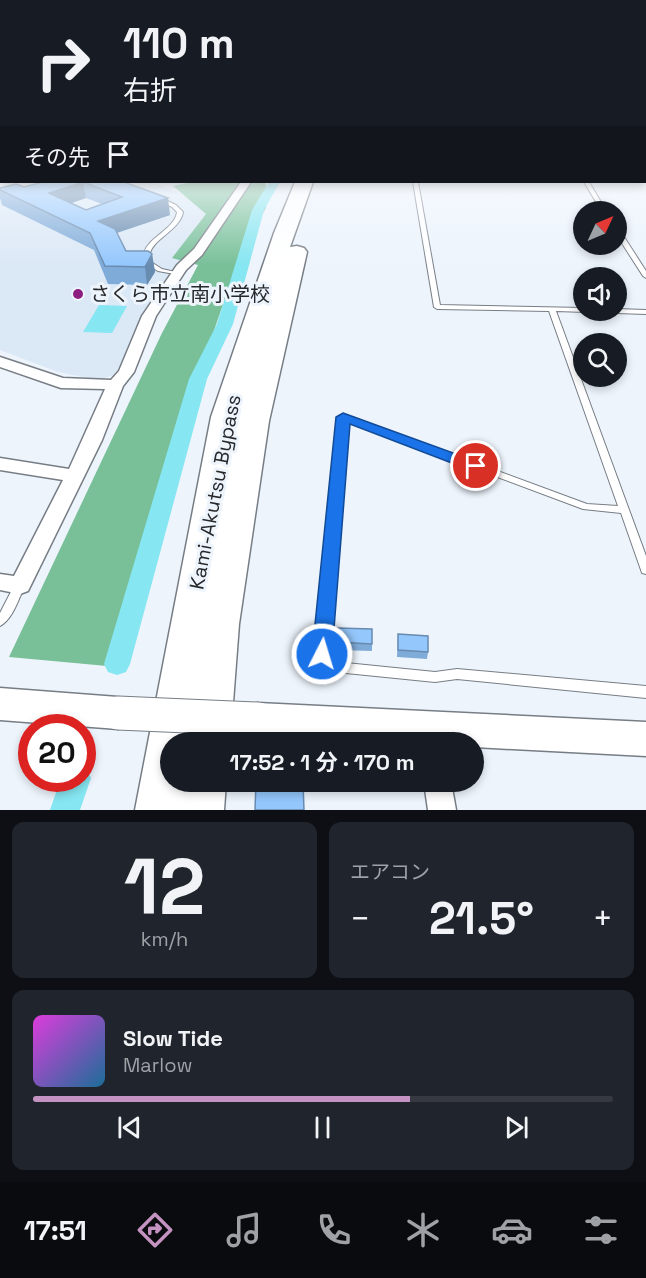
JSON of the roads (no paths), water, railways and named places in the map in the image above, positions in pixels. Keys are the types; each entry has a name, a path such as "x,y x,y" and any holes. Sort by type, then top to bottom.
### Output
{"highway":[{"name":"Kami-Akutsu Bypass","path":"159,810 226,417 284,233 301,189"},
{"name":"Kami-Akutsu Bypass","path":"208,732 219,624 254,421 301,235 318,189"},
{"path":"200,810 202,792"}],"street":[{"path":"10,584 93,440 115,385 126,372 149,316 178,274 198,252 241,189"},
{"path":"0,362 61,383 115,385"},
{"path":"0,464 60,472 73,477"},
{"path":"0,704 118,713 258,719 399,732"},
{"path":"484,736 646,739"},
{"path":"439,792 442,810"}],"lane":[{"path":"416,189 437,307 573,310"},
{"path":"155,198 174,206 180,212 179,219 152,244 147,253 148,263 160,270 178,274"},
{"path":"627,246 646,276"},
{"path":"552,310 646,570"},
{"path":"627,311 646,312"},
{"path":"624,510 586,507 343,417 322,654 326,663 336,667 435,677 457,674 646,692"},
{"path":"0,621 7,612 10,584"}],"water":[{"path":"99,305 127,306 112,333 83,332"}],"waterway":[{"path":"117,664 198,379 225,324 258,210 270,189"},
{"path":"65,810 71,792"}],"place":[{"name":"さくら市立南小学校","path":"78,294"}]}
